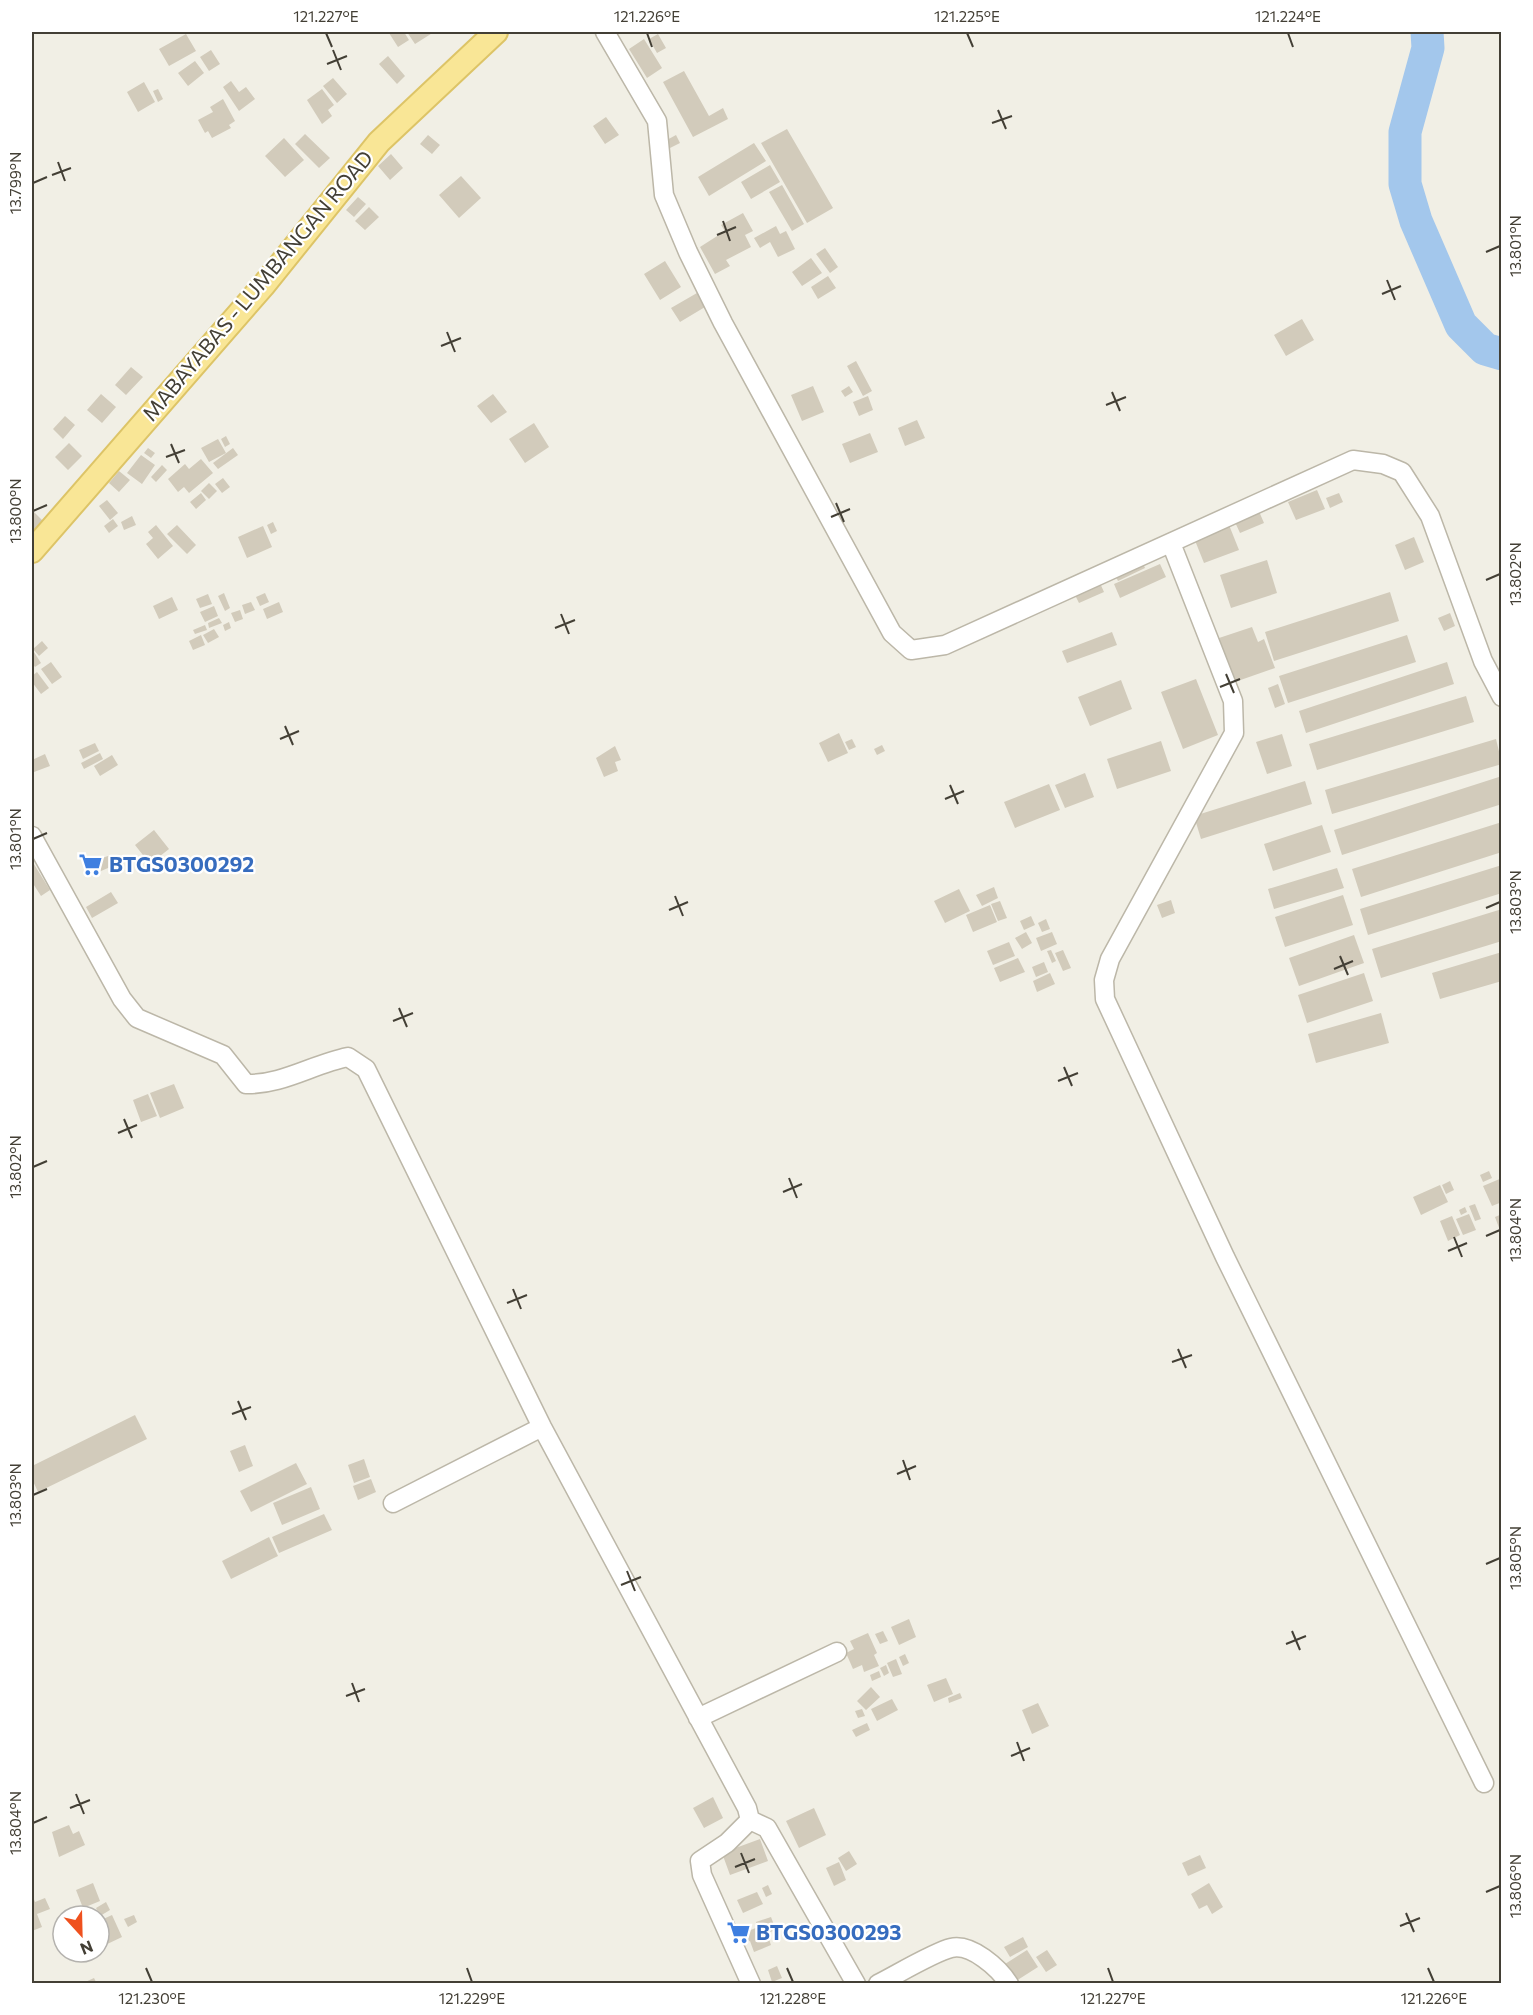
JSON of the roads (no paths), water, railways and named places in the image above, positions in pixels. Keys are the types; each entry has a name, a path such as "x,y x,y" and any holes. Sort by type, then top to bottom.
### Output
{"main road":[{"name":"MABAYABAS - LUMBANGAN ROAD","path":"32,551 263,286 379,142 496,32"}],"street":[{"path":"605,32 657,122 664,195 693,262 892,633 911,650 945,645 1353,460 1383,464 1402,472 1430,516 1483,661 1502,697"},
{"path":"1171,543 1233,701 1234,733 1110,959 1104,980 1105,999 1225,1257 1484,1783"},
{"path":"32,836 122,999 137,1018 223,1054 246,1084 268,1085 321,1062 348,1057 366,1069 542,1427 747,1808 750,1820"},
{"path":"393,1503 542,1427"},
{"path":"698,1718 837,1652"},
{"path":"750,1820 727,1843 700,1861 702,1875 751,1983"},
{"path":"750,1820 767,1828 856,1983"},
{"path":"878,1983 952,1947 977,1953 1002,1972 1009,1983"}],"waterway":[{"path":"1427,32 1428,48 1405,132 1405,184 1416,221 1461,325 1485,349 1502,354"}],"place":[{"name":"BTGS0300292","path":"91,865"},
{"name":"BTGS0300293","path":"738,1933"}]}
